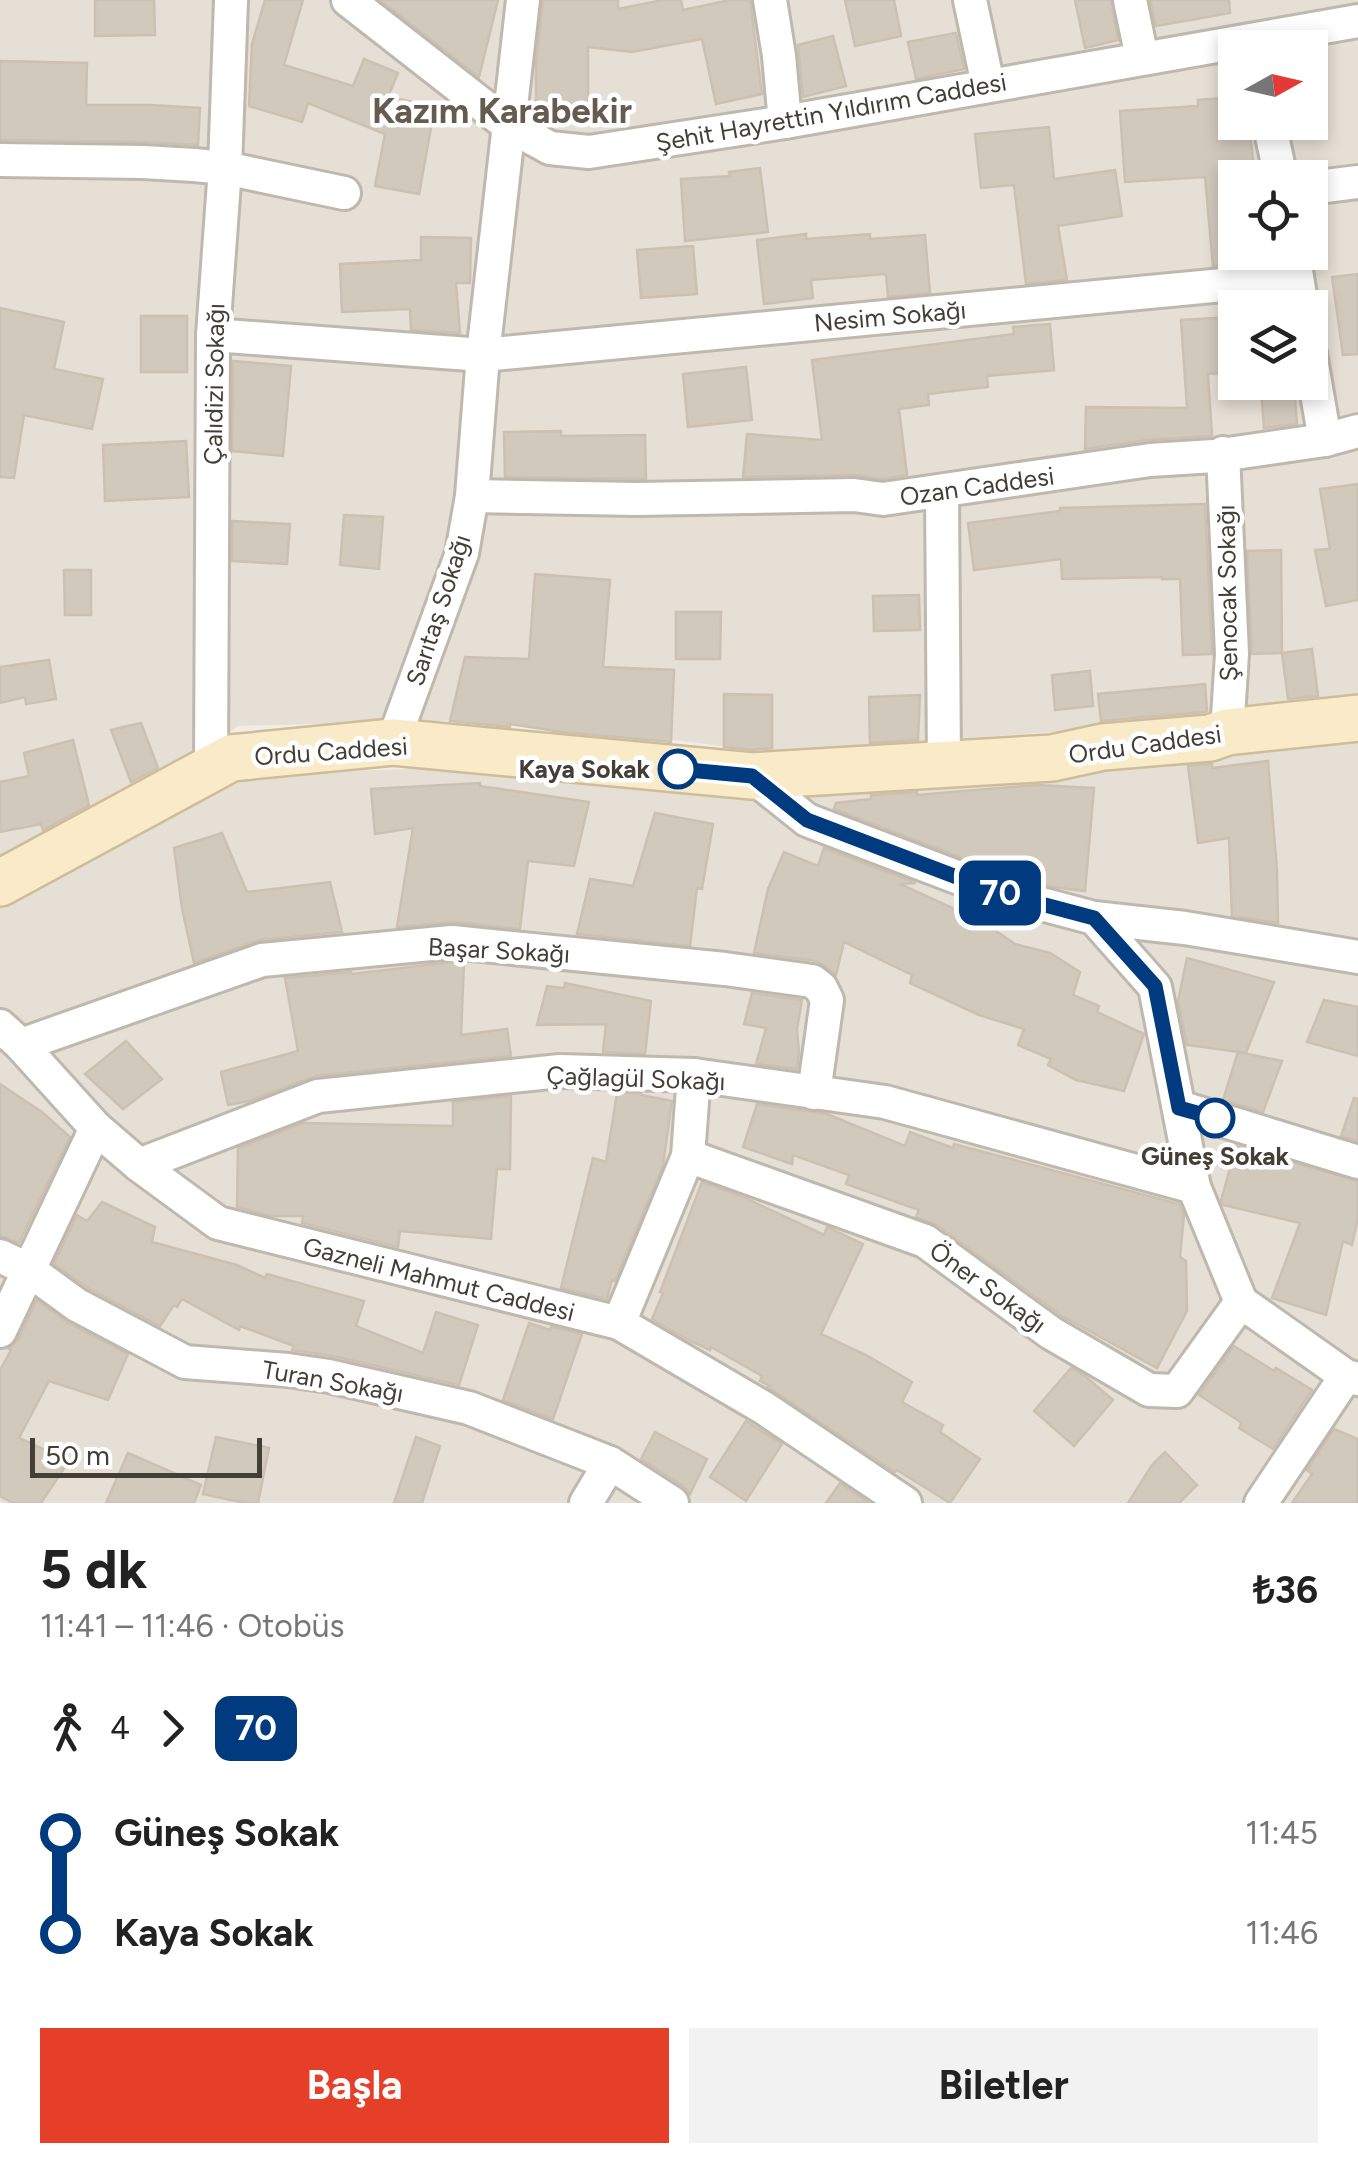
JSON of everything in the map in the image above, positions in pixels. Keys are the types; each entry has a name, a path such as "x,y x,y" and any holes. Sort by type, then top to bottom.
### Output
{"street":[{"name":"Çalıdizi Sokağı","path":"212,768 213,336 225,168 230,0"},
{"name":"Şehit Hayrettin Yıldırım Caddesi","path":"348,0 508,125 550,148 589,152 1218,48"},
{"name":"Sarıtaş Sokağı","path":"393,742 462,552 472,496 483,355 522,0"},
{"path":"770,0 786,122"},
{"path":"970,0 988,85"},
{"path":"1130,0 1142,58"},
{"name":"Şehit Hayrettin Yıldırım Caddesi","path":"1294,30 1344,15"},
{"path":"0,160 144,162 225,168 344,193"},
{"path":"1328,186 1358,182"},
{"name":"Nesim Sokağı","path":"483,355 1297,280"},
{"path":"213,336 483,355"},
{"path":"1318,400 1325,440"},
{"name":"Ozan Caddesi","path":"472,496 884,499 1150,460 1214,456 1358,432"},
{"name":"Şenocak Sokağı","path":"1223,454 1232,654 1227,732"},
{"path":"942,491 944,766"},
{"name":"Ordu Caddesi","path":"0,883 232,758 393,742 752,776 1052,758 1103,747 1210,738 1227,732 1358,718"},
{"path":"752,776 807,820 996,892 1094,918 1184,928 1358,957"},
{"path":"1094,918 1155,986 1194,1187 1241,1302 1352,1377 1261,1503"},
{"name":"Başar Sokağı","path":"10,1035 262,960 452,942 812,981 827,1000 814,1092"},
{"name":"Gazneli Mahmut Caddesi","path":"10,1035 96,1128 218,1224 619,1323 764,1408 905,1503"},
{"name":"Çağlagül Sokağı","path":"139,1165 318,1096 560,1071 694,1075 885,1102 1194,1187"},
{"path":"619,1323 688,1156 694,1075"},
{"path":"1179,1108 1358,1162"},
{"path":"0,1331 14,1263 96,1128"},
{"name":"Öner Sokağı","path":"688,1156 926,1241 1051,1334 1149,1390 1177,1392 1241,1302"},
{"name":"Turan Sokağı","path":"14,1263 77,1304 184,1362 329,1376 469,1408 610,1463 672,1503"},
{"path":"586,1503 610,1463"}],"shaded area":[{"path":"0,0 1358,0 1358,701 1203,720 776,753 514,719 238,726 187,766 0,865"},
{"path":"1358,735 1358,1503 0,1501 0,907 239,774 484,767 814,797"}],"building":[{"path":"95,0 154,0 155,35 95,36"},
{"path":"265,0 303,0 284,65 353,86 364,59 398,73 388,97 435,106 419,194 375,186 385,134 308,103 302,122 249,106 252,44"},
{"path":"380,0 498,0 479,77"},
{"path":"543,0 618,0 618,9 681,0 683,10 750,0 762,94 716,104 702,39 632,52 588,47 588,122 543,122 536,117 536,64"},
{"path":"845,0 894,0 901,36 855,46"},
{"path":"1075,0 1111,0 1118,40 1085,48"},
{"path":"1150,0 1229,0 1230,13 1156,26"},
{"path":"956,33 964,69 916,79 908,42"},
{"path":"833,36 846,86 803,97 798,45"},
{"path":"0,61 87,63 86,105 200,108 198,145 0,140"},
{"path":"1218,98 1218,140 1251,140 1253,160 1218,160 1218,266 1213,266 1205,177 1125,182 1120,111 1198,106 1198,100"},
{"path":"1049,127 1054,179 1115,170 1122,216 1058,226 1067,280 1026,284 1014,185 981,188 975,134"},
{"path":"760,168 768,232 685,241 681,179 730,176 729,172"},
{"path":"806,234 806,239 925,235 930,293 888,297 886,274 811,280 813,298 764,304 757,240"},
{"path":"421,237 471,238 470,283 456,283 460,333 411,330 410,309 342,312 340,264 421,260"},
{"path":"693,246 697,294 641,298 637,250"},
{"path":"1358,274 1358,354 1343,355 1332,277"},
{"path":"0,308 64,322 54,369 103,379 92,429 24,415 14,478 0,477"},
{"path":"141,316 187,316 187,372 141,372"},
{"path":"1218,318 1218,373 1208,374 1212,436 1085,449 1086,407 1187,408 1181,320"},
{"path":"1050,324 1054,370 987,376 988,387 928,394 929,405 899,409 907,475 883,479 854,475 743,477 747,434 822,440 812,360 1014,334 1013,327"},
{"path":"233,361 291,366 283,456 232,451"},
{"path":"746,367 752,420 688,427 683,374"},
{"path":"1262,400 1295,400 1297,424 1264,428"},
{"path":"561,431 561,436 645,435 646,479 505,477 504,432"},
{"path":"186,441 189,497 105,501 103,445"},
{"path":"1358,484 1358,600 1326,606 1315,550 1330,549 1320,489"},
{"path":"1205,504 1212,654 1183,655 1180,579 1062,579 1061,559 974,570 968,523 1060,508"},
{"path":"344,515 383,517 379,569 340,565"},
{"path":"232,521 290,524 287,564 232,561"},
{"path":"1281,550 1282,653 1252,654 1247,551"},
{"path":"64,570 91,570 91,615 65,615"},
{"path":"535,574 610,580 603,667 674,670 671,742 450,721 465,657 529,659"},
{"path":"919,595 920,630 874,631 873,596"},
{"path":"676,612 721,612 720,659 676,659"},
{"path":"1312,649 1318,696 1288,699 1282,653"},
{"path":"49,660 56,699 26,704 25,697 0,703 0,667"},
{"path":"1090,671 1093,706 1055,710 1052,675"},
{"path":"1205,684 1207,711 1101,721 1098,694"},
{"path":"724,694 772,695 772,748 724,747"},
{"path":"920,695 918,740 870,743 869,697"},
{"path":"141,723 158,768 131,782 111,730"},
{"path":"73,740 89,805 43,830 41,824 0,832 0,782 29,776 24,753"},
{"path":"1268,761 1278,923 1232,916 1229,838 1198,843 1188,766 1212,764 1212,768"},
{"path":"480,783 589,802 574,866 528,861 520,929 454,922 397,927 413,828 375,834 371,789"},
{"path":"1036,785 1094,788 1085,891 1002,873 834,809 836,803 871,799 871,795"},
{"path":"655,813 713,824 702,889 697,888 690,946 577,934 590,879 633,886"},
{"path":"222,833 247,892 330,882 342,932 260,940 194,963 174,848"},
{"path":"824,848 916,883 900,884 983,922 1015,944 1050,953 1080,972 1073,995 1099,1006 1097,1012 1144,1034 1124,1091 1076,1080 1048,1065 1051,1059 1018,1045 1024,1029 979,1015 910,983 912,975 844,942 836,975 816,961 754,953 768,889 784,852 818,866"},
{"path":"1187,958 1274,982 1246,1053 1187,1045 1178,1001"},
{"path":"464,963 461,1035 507,1029 511,1056 316,1076 228,1105 221,1072 298,1051 285,978"},
{"path":"565,983 651,1001 645,1054 603,1052 606,1024 537,1025 547,986 564,988"},
{"path":"752,993 802,1000 797,1069 756,1064 766,1028 744,1024"},
{"path":"1324,1000 1358,1007 1358,1056 1307,1042"},
{"path":"126,1041 162,1079 123,1109 85,1074"},
{"path":"1238,1052 1282,1061 1263,1112 1223,1100"},
{"path":"0,1084 42,1112 70,1137 19,1243 0,1236"},
{"path":"617,1093 641,1093 672,1101 663,1165 607,1299 561,1288 593,1158 606,1162"},
{"path":"511,1096 510,1169 497,1169 491,1239 400,1231 398,1247 302,1223 303,1216 271,1216 237,1207 238,1148 303,1123 453,1126 453,1102"},
{"path":"1354,1098 1358,1099 1358,1141 1341,1136"},
{"path":"757,1104 827,1114 905,1146 910,1132 953,1148 954,1144 1179,1204 1184,1215 1180,1257 1186,1261 1187,1311 1157,1368 1062,1316 937,1225 916,1217 919,1210 846,1184 849,1175 793,1155 792,1164 743,1147"},
{"path":"1236,1146 1358,1181 1358,1218 1352,1245 1343,1241 1326,1315 1272,1298 1300,1223 1223,1205"},
{"path":"702,1182 824,1235 827,1227 863,1244 821,1334 912,1382 902,1402 943,1425 940,1432 980,1459 950,1503 895,1472 768,1387 760,1381 762,1376 652,1319"},
{"path":"102,1202 155,1227 152,1242 237,1265 265,1278 267,1274 364,1301 356,1326 423,1353 436,1312 478,1325 459,1385 292,1350 294,1346 240,1326 239,1330 182,1299 160,1326 88,1288 54,1264 77,1215 87,1221"},
{"path":"37,1300 68,1323 128,1354 108,1400 49,1381 19,1438 69,1461 41,1503 13,1503 0,1496 0,1370"},
{"path":"529,1323 582,1334 553,1419 503,1400"},
{"path":"1234,1346 1312,1390 1273,1449 1239,1428 1242,1423 1199,1395"},
{"path":"1071,1368 1113,1400 1074,1446 1034,1411"},
{"path":"746,1421 782,1444 746,1501 710,1477"},
{"path":"1334,1429 1358,1439 1358,1503 1292,1503 1312,1474 1307,1470"},
{"path":"655,1432 707,1459 690,1494 641,1459"},
{"path":"216,1437 269,1448 258,1503 203,1494"},
{"path":"416,1437 440,1446 422,1503 394,1503"},
{"path":"1165,1452 1197,1485 1179,1503 1128,1503 1152,1465"},
{"path":"128,1453 201,1485 194,1503 106,1503"},
{"path":"840,1483 869,1503 826,1503"}],"bus line":[{"name":"70","path":"678,769 752,776 807,820 996,892 1094,918 1155,986 1179,1108 1215,1118"}],"place":[{"name":"Kaya Sokak","path":"678,769"},
{"name":"Güneş Sokak","path":"1215,1118"}],"district":[{"name":"Kazım Karabekir","path":"502,111"}]}
